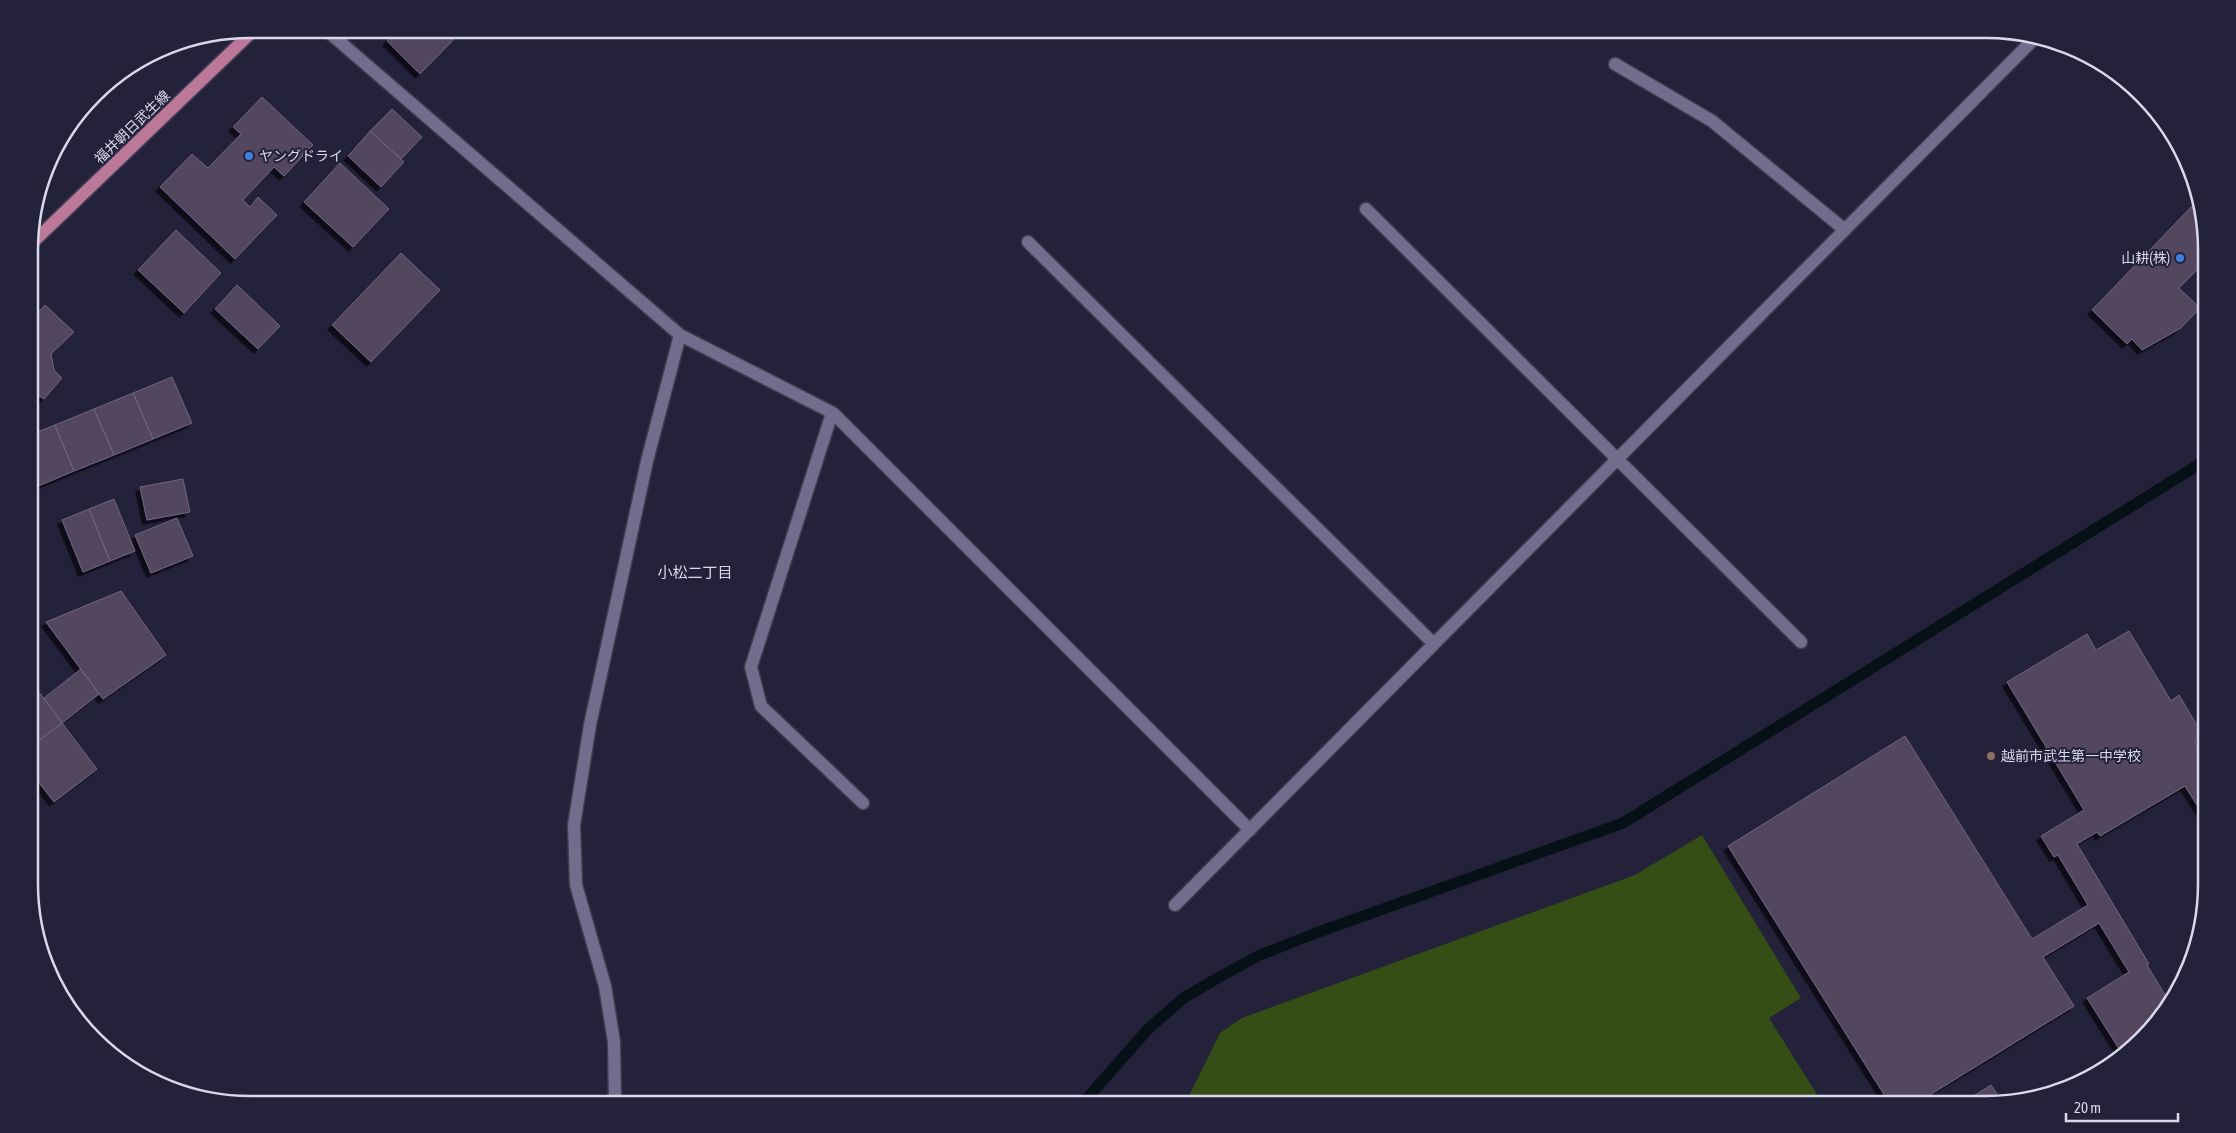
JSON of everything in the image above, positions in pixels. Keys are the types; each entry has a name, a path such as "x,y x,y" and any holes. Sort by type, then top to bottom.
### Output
{"main road":[{"name":"福井朝日武生線","path":"38,237 246,38"}],"street":[{"path":"335,38 680,335 832,413 1250,830"},
{"path":"1175,905 2030,43"},
{"path":"1616,64 1712,121 1845,230"},
{"path":"1366,209 1801,642"},
{"path":"1028,242 1434,644"},
{"path":"615,1096 614,1042 605,986 576,885 574,825 590,725 647,462 680,335"},
{"path":"832,413 751,667 761,706 863,802"}],"green space":[{"path":"1702,835 1801,998 1769,1018 1818,1096 1189,1096 1220,1033 1242,1018 1635,875"}],"building":[{"path":"390,38 455,38 420,74 387,41"},
{"path":"262,97 313,145 284,176 274,167 243,200 250,207 258,197 277,215 235,259 160,187 192,154 208,168 241,134 233,127"},
{"path":"392,109 422,137 401,159 370,131"},
{"path":"370,131 404,162 381,187 348,156"},
{"path":"340,163 389,209 353,247 304,202"},
{"path":"2193,205 2197,221 2198,269 2179,288 2198,306 2198,310 2181,328 2142,350 2132,339 2127,344 2092,310"},
{"path":"176,230 221,273 184,313 138,270"},
{"path":"401,253 440,290 371,362 332,325"},
{"path":"237,285 280,326 258,349 215,309"},
{"path":"45,305 74,332 51,354 54,370 62,378 44,399 38,395 38,312"},
{"path":"172,377 192,423 153,439 133,393"},
{"path":"133,393 153,439 114,455 94,409"},
{"path":"94,409 114,455 74,471 55,425"},
{"path":"55,425 74,471 38,486 38,432"},
{"path":"183,479 190,512 147,520 140,487"},
{"path":"114,499 135,551 110,561 89,509"},
{"path":"89,509 110,561 83,572 62,520"},
{"path":"177,518 193,556 151,573 135,535"},
{"path":"121,591 166,655 103,699 46,622"},
{"name":"越前市武生第一中学校","path":"2129,631 2171,701 2179,695 2198,727 2198,740 2195,742 2198,747 2198,807 2185,786 2100,836 2097,832 2077,844 2149,964 2147,965 2166,996 2137,1034 2119,1049 2087,998 2129,972 2099,923 2043,957 2074,1006 1928,1096 1885,1096 1728,846 1905,736 2032,939 2088,905 2058,855 2054,857 2041,836 2084,810 2007,682 2087,634 2096,650"},
{"path":"81,669 99,694 62,723 44,698"},
{"path":"38,691 62,723 38,741"},
{"path":"62,723 97,769 54,802 38,781 38,741"},
{"path":"1991,1085 1998,1095 1987,1096 1974,1096"}],"waterway":[{"path":"1089,1096 1148,1029 1185,997 1221,976 1260,955 1316,933 1623,823 2198,465"}],"place":[{"name":"ヤングドライ","path":"249,156"},
{"name":"山耕(株)","path":"2180,258"},
{"name":"越前市武生第一中学校","path":"1991,756"}],"district":[{"name":"小松二丁目","path":"695,572"}]}
